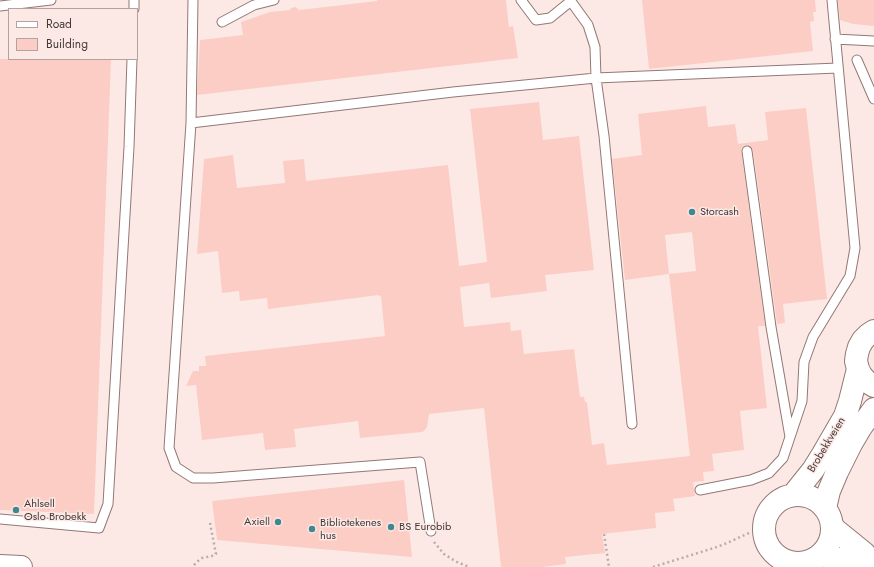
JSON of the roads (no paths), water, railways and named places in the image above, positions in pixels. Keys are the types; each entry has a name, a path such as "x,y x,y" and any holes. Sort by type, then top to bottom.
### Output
{"main road":[{"name":"Brobekkveien","path":"793,495 813,470 845,416 858,368 856,361 859,347 863,340 874,331"},
{"path":"858,368 866,381 874,386"},
{"name":"Brobekkveien","path":"828,517 829,491 837,472 854,438 874,409"},
{"path":"828,517 832,534 830,542 821,555 810,561 797,565 791,563 777,557 767,546 763,527 769,509 784,497 800,495 814,499 820,503 828,517 864,553 874,566"},
{"path":"763,567 767,546"},
{"path":"821,555 870,567"},
{"path":"0,566 22,567"}],"lane":[{"path":"0,6 51,0"},
{"path":"193,0 191,123 169,448 176,468 193,478 213,478 420,462 431,531"},
{"path":"222,22 254,4 274,0"},
{"path":"521,0 536,20 550,18 571,1 588,25 595,46 596,78 632,424"},
{"path":"700,490 751,480 768,473 783,458 802,401 804,362 813,337 850,276 855,248 832,0"},
{"path":"835,39 874,42"},
{"path":"0,519 99,528 108,504 130,147 132,60"},
{"path":"857,60 874,98"},
{"path":"191,123 446,93 596,78 838,68"},
{"path":"747,151 772,327 790,438"}],"place":[{"name":"Storcash","path":"692,212"},
{"name":"Ahlsell Oslo Brobekk","path":"16,510"},
{"name":"Axiell","path":"278,522"},
{"name":"BS Eurobib","path":"391,527"},
{"name":"Bibliotekenes hus","path":"312,529"}]}
